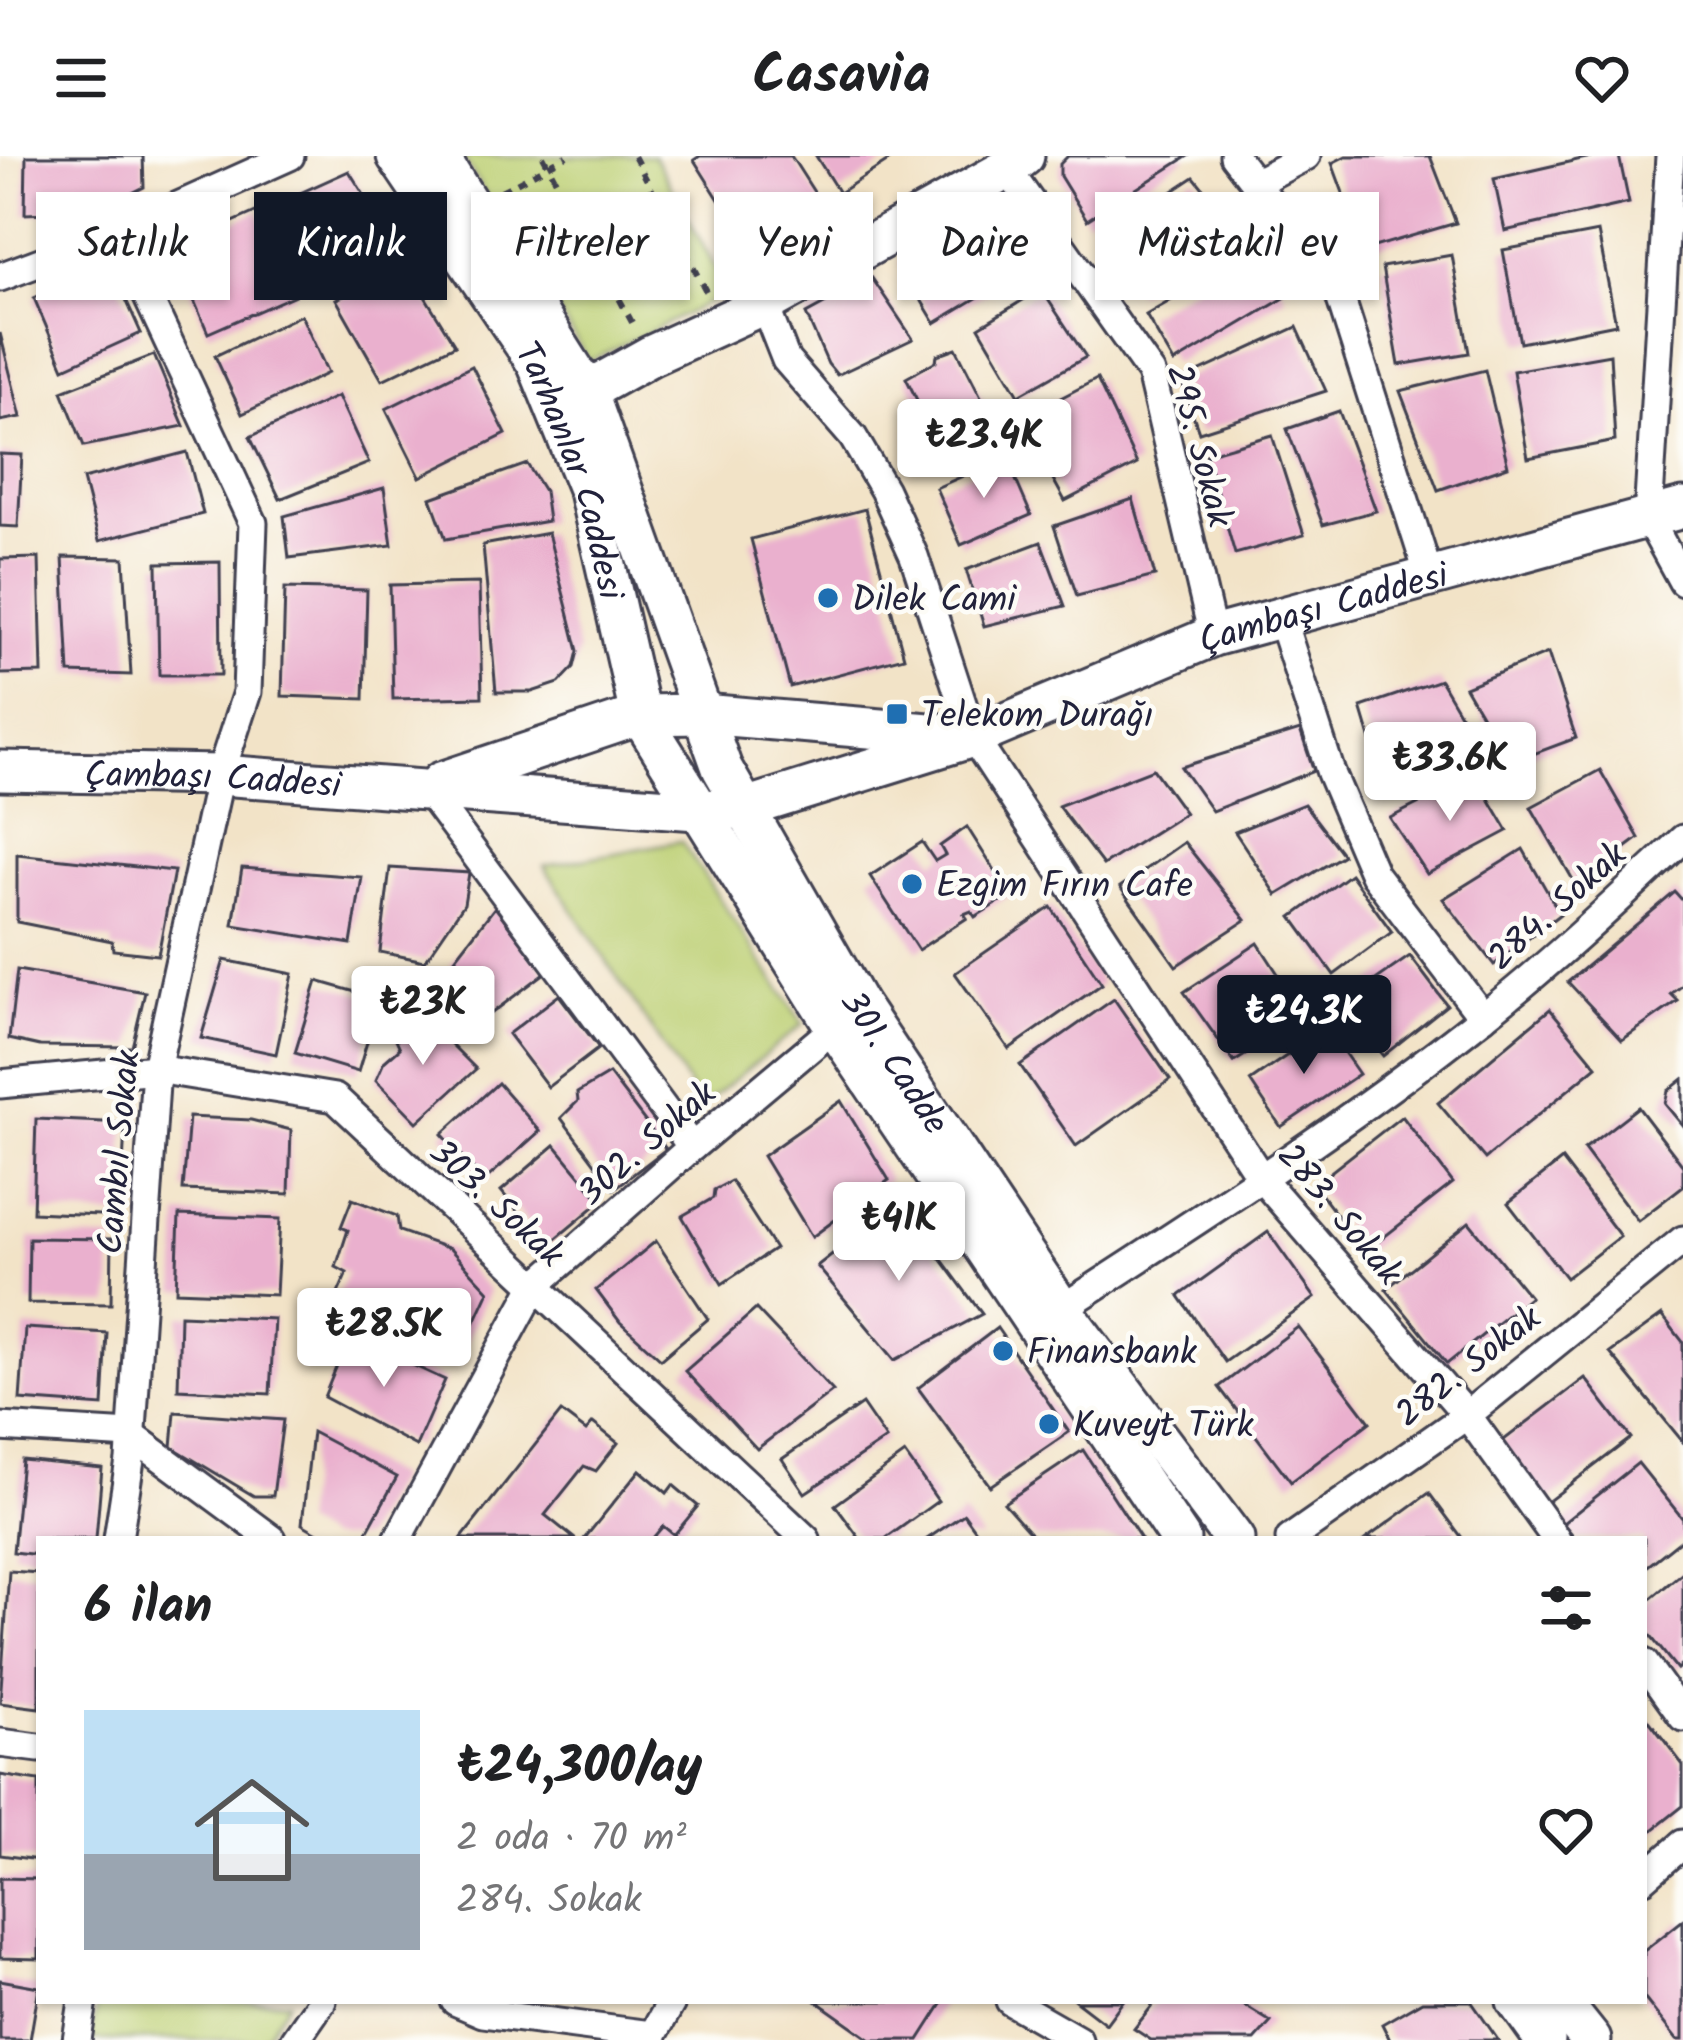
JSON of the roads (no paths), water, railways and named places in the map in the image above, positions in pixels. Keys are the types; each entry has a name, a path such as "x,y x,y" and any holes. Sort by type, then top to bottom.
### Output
{"main road":[{"name":"Tarhanlar Caddesi","path":"397,156 537,363 589,491 640,715 697,810"},
{"name":"Tarhanlar Caddesi","path":"437,156 587,391 722,768 745,808"},
{"path":"587,391 640,336 764,304 1016,162"},
{"name":"Çambaşı Caddesi","path":"0,771 220,776 425,787 697,810 745,808 973,737 1213,636 1665,513"},
{"name":"Çambaşı Caddesi","path":"425,787 640,715 703,714 973,737"},
{"name":"301. Cadde","path":"745,808 847,1017 1178,1536"},
{"name":"301. Cadde","path":"697,810 1232,1536"},
{"path":"1519,2004 1545,2040"},
{"path":"1562,2004 1591,2040"}],"street":[{"path":"210,192 290,156"},
{"path":"1234,156 1338,290 1430,579"},
{"path":"1255,183 1306,156"},
{"path":"1670,156 1665,513 1683,582"},
{"name":"295. Sokak","path":"1016,162 1151,374 1213,636"},
{"path":"0,277 36,264"},
{"name":"Cambıl Sokak","path":"118,1536 131,1435 157,1069 220,776 247,692 254,524 149,300"},
{"name":"283. Sokak","path":"764,304 786,360 853,437 884,490 914,556 973,737 1262,1179 1467,1414 1554,1536"},
{"path":"1281,618 1331,773 1375,874 1483,1017"},
{"path":"425,787 692,1147"},
{"name":"284. Sokak","path":"1061,1309 1262,1179 1483,1017 1577,939 1683,839"},
{"name":"302. Sokak","path":"400,1536 536,1286 847,1017"},
{"name":"303. Sokak","path":"0,1084 157,1069 335,1099 803,1536"},
{"name":"282. Sokak","path":"1294,1536 1467,1414 1683,1240"},
{"path":"0,1427 131,1435 268,1536"},
{"path":"1647,1667 1683,1717"},
{"path":"0,1743 36,1748"},
{"path":"1647,1875 1683,1844"},
{"path":"77,2040 83,2004"},
{"path":"295,2040 320,2004"},
{"path":"462,2004 484,2013 651,2037 670,2004"},
{"path":"1015,2004 1078,2040"}],"place":[{"name":"Dilek Cami","path":"828,598"},
{"name":"Telekom Durağı","path":"897,714"},
{"name":"Ezgim Fırın Cafe","path":"912,884"},
{"name":"Finansbank","path":"1003,1351"},
{"name":"Kuveyt Türk","path":"1049,1424"}]}
